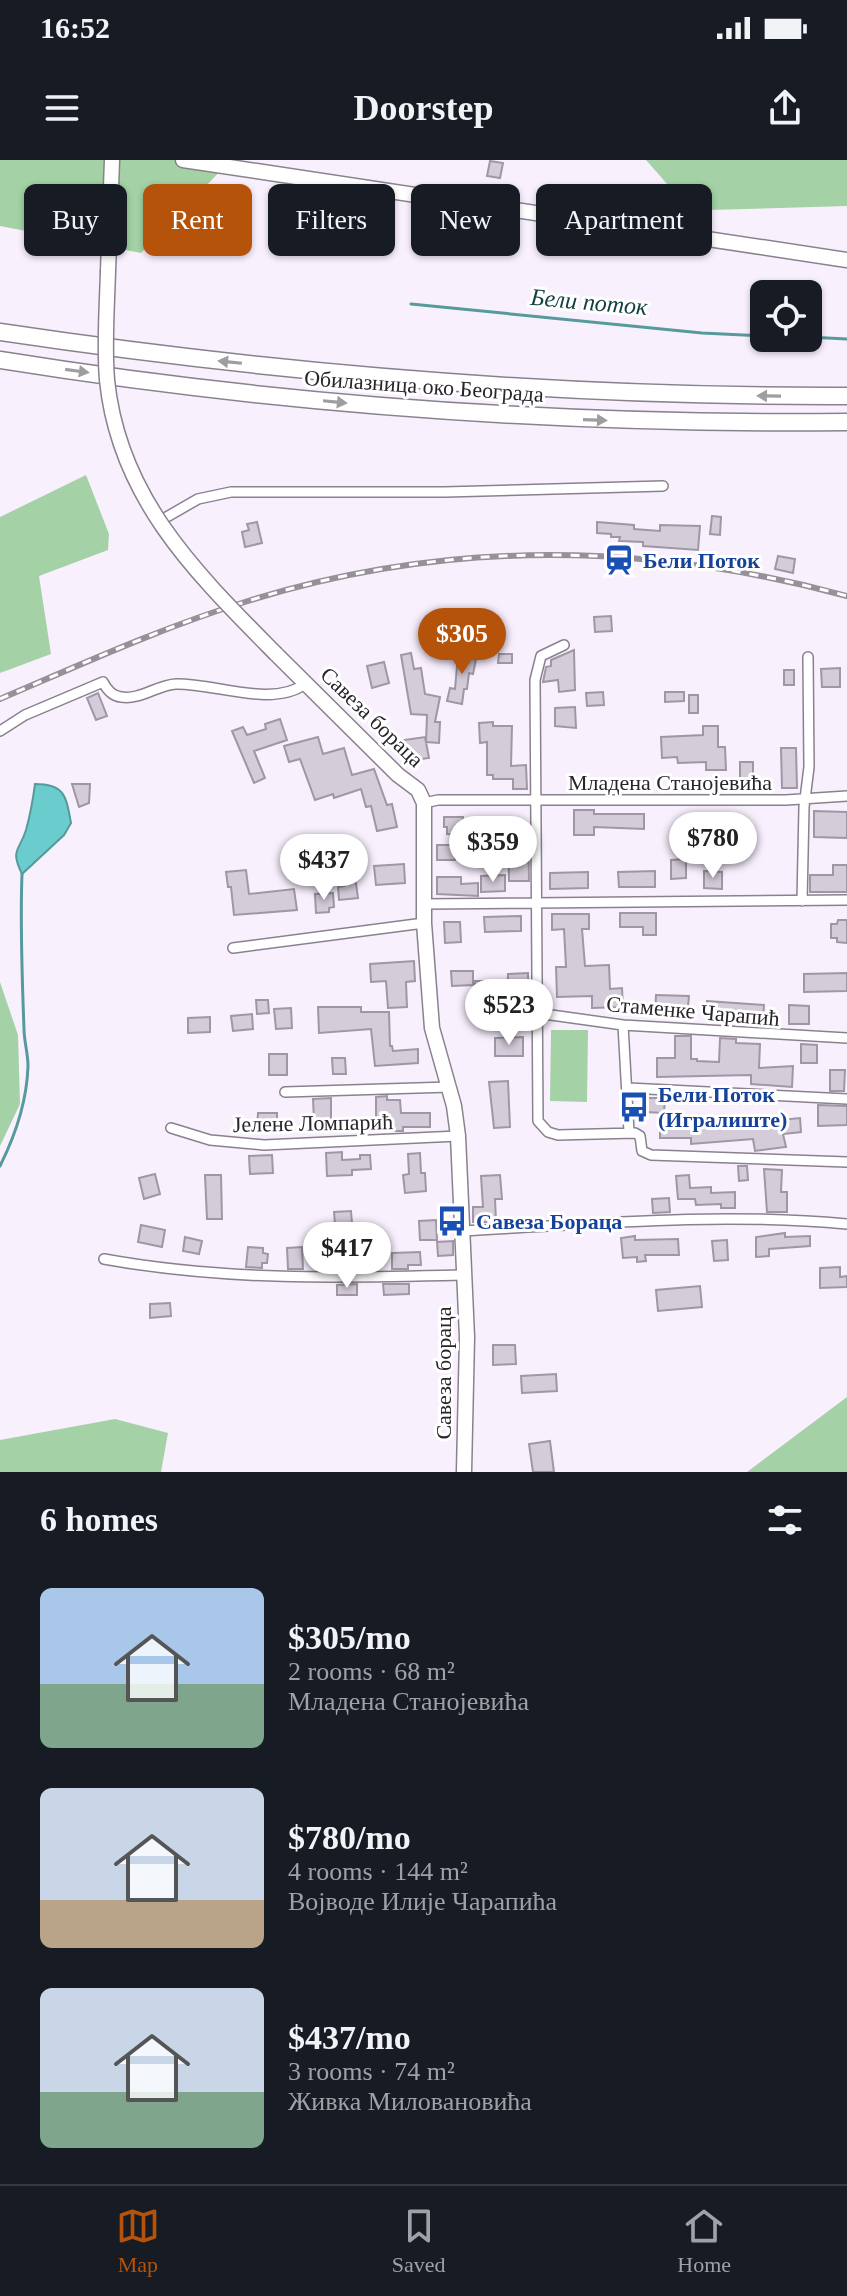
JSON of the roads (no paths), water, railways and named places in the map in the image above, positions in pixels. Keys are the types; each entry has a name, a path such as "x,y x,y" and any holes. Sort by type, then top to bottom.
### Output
{"highway":[{"name":"Обилазница око Београда","path":"0,332 178,357 452,383 667,394 847,396"},
{"name":"Обилазница око Београда","path":"0,360 236,392 418,409 633,421 847,422"}],"street":[{"name":"Савеза бораца","path":"112,160 107,371 112,410 133,474 158,522 195,571 305,684 418,790 424,803 424,923 432,1028 450,1087 458,1136 467,1337 464,1472"},
{"path":"183,160 847,260"},
{"path":"158,522 187,504 221,493 445,492 663,486"},
{"name":"Младена Станојевића","path":"536,800 536,668 541,656 564,645"},
{"path":"802,901 809,767 808,657"},
{"path":"0,731 25,715 103,682 109,692 123,697 141,695 174,684 257,693 293,691 305,684"},
{"name":"Младена Станојевића","path":"424,803 438,800 847,796"},
{"path":"536,800 538,1121 548,1132 558,1135 629,1132 640,1136 641,1149 646,1154 847,1162"},
{"path":"424,904 847,900"},
{"path":"233,948 424,923"},
{"name":"Стаменке Чарапић","path":"537,1013 623,1025 847,1038"},
{"path":"623,1025 629,1132"},
{"path":"285,1092 450,1087"},
{"path":"628,1088 847,1099"},
{"name":"Јелене Ломпарић","path":"171,1128 225,1143 264,1145 458,1136"},
{"path":"462,1231 682,1220 847,1224"},
{"path":"104,1259 176,1271 251,1277 464,1275"}],"water":[{"path":"35,784 53,786 62,793 71,823 64,835 22,874 16,855 27,825"}],"waterway":[{"name":"Бели поток","path":"411,304 750,335"},
{"name":"Бели поток","path":"822,338 847,339"},
{"name":"Бели поток","path":"0,1166 19,1118 27,1079 22,874"}],"railway":[{"path":"0,699 216,611 323,581 397,566 472,558 547,555 622,558 697,565 772,578 847,596"}],"place":[{"name":"Бели Поток","path":"619,560"},
{"name":"Бели Поток (Игралиште)","path":"634,1107"},
{"name":"Савеза Бораца","path":"452,1221"}]}
